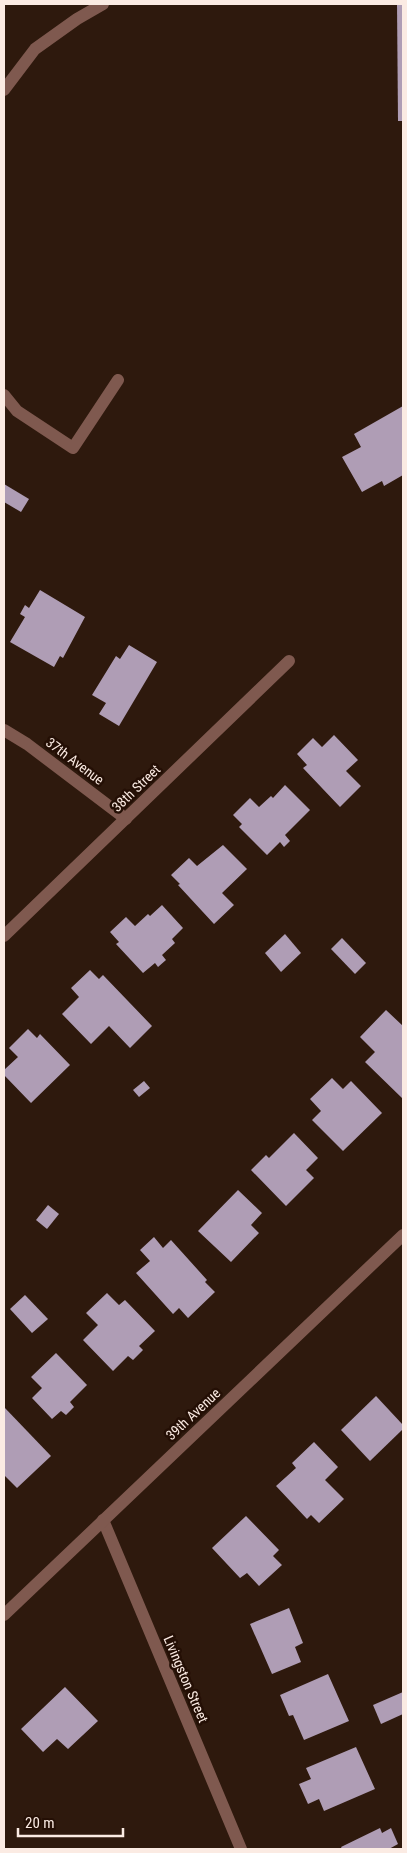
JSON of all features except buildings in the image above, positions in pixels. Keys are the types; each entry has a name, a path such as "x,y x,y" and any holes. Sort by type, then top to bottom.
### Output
{"street":[{"path":"4,90 35,49 77,19 103,4"},
{"path":"4,395 17,411 73,448 118,380"},
{"name":"38th Street","path":"4,936 289,661"},
{"name":"37th Avenue","path":"4,730 27,744 126,819"},
{"name":"39th Avenue","path":"4,1615 403,1235"},
{"name":"Livingston Street","path":"103,1520 241,1849"}]}
